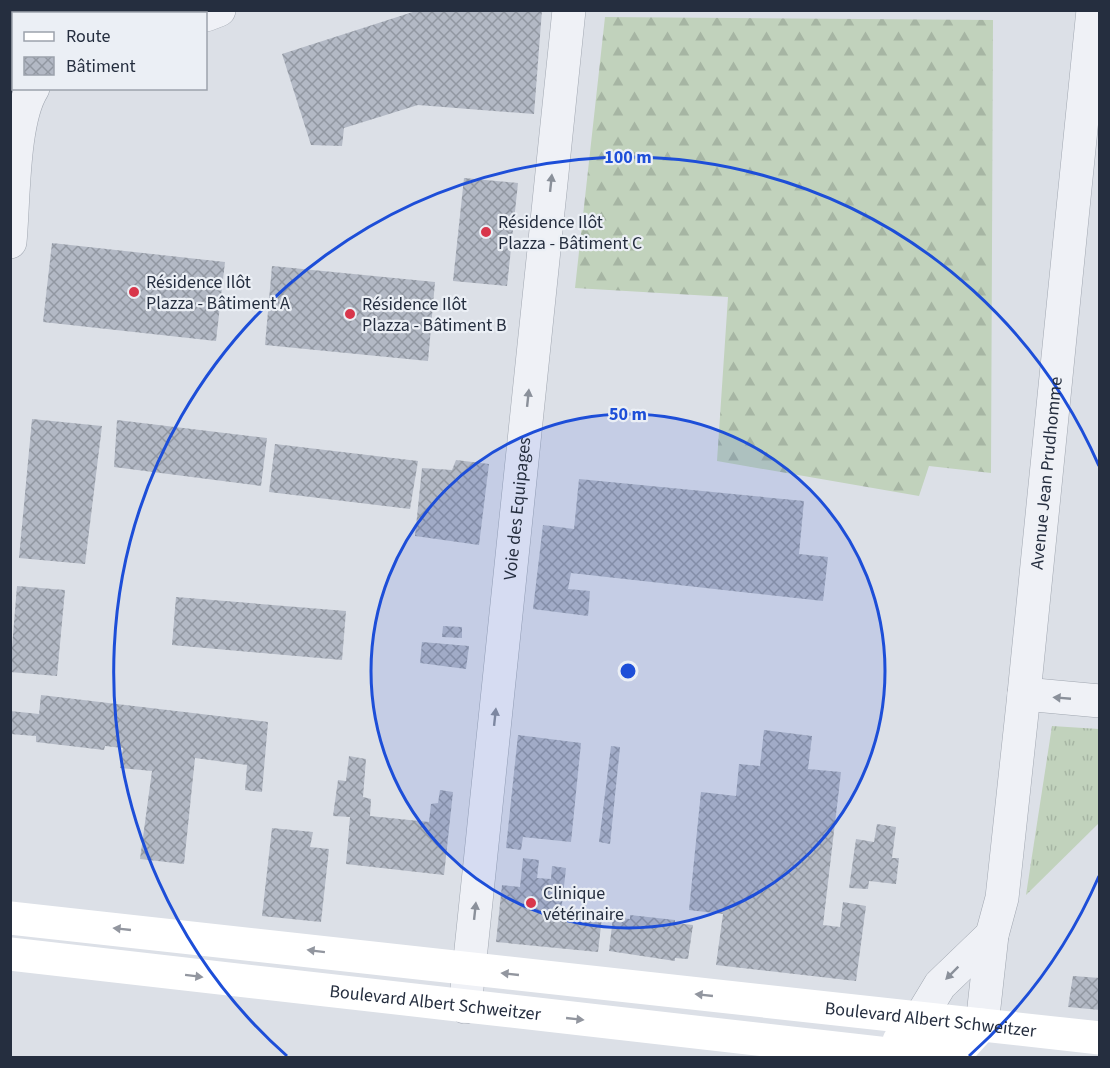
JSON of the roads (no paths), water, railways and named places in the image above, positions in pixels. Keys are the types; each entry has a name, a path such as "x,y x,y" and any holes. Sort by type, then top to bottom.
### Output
{"main road":[{"name":"Boulevard Albert Schweitzer","path":"10,918 469,969 769,1030 923,1058"},
{"name":"Boulevard Albert Schweitzer","path":"10,954 465,1007 769,1030 920,1018 1100,1038"},
{"path":"853,1046 907,1036 920,1018"},
{"path":"853,1046 869,1037 962,1047 982,1025"}],"street":[{"name":"Voie des Equipages","path":"465,1007 568,10"},
{"name":"Avenue Jean Prudhomme","path":"982,1025 992,935 1002,898 1093,10"},
{"path":"10,242 19,136 24,107 32,90"},
{"path":"1024,694 1100,701"},
{"path":"920,1018 940,985 992,935"}],"place":[{"name":"Résidence Ilôt Plazza - Bâtiment C","path":"486,232"},
{"name":"Résidence Ilôt Plazza - Bâtiment A","path":"134,292"},
{"name":"Résidence Ilôt Plazza - Bâtiment B","path":"350,314"},
{"name":"Clinique vétérinaire","path":"531,903"}]}
